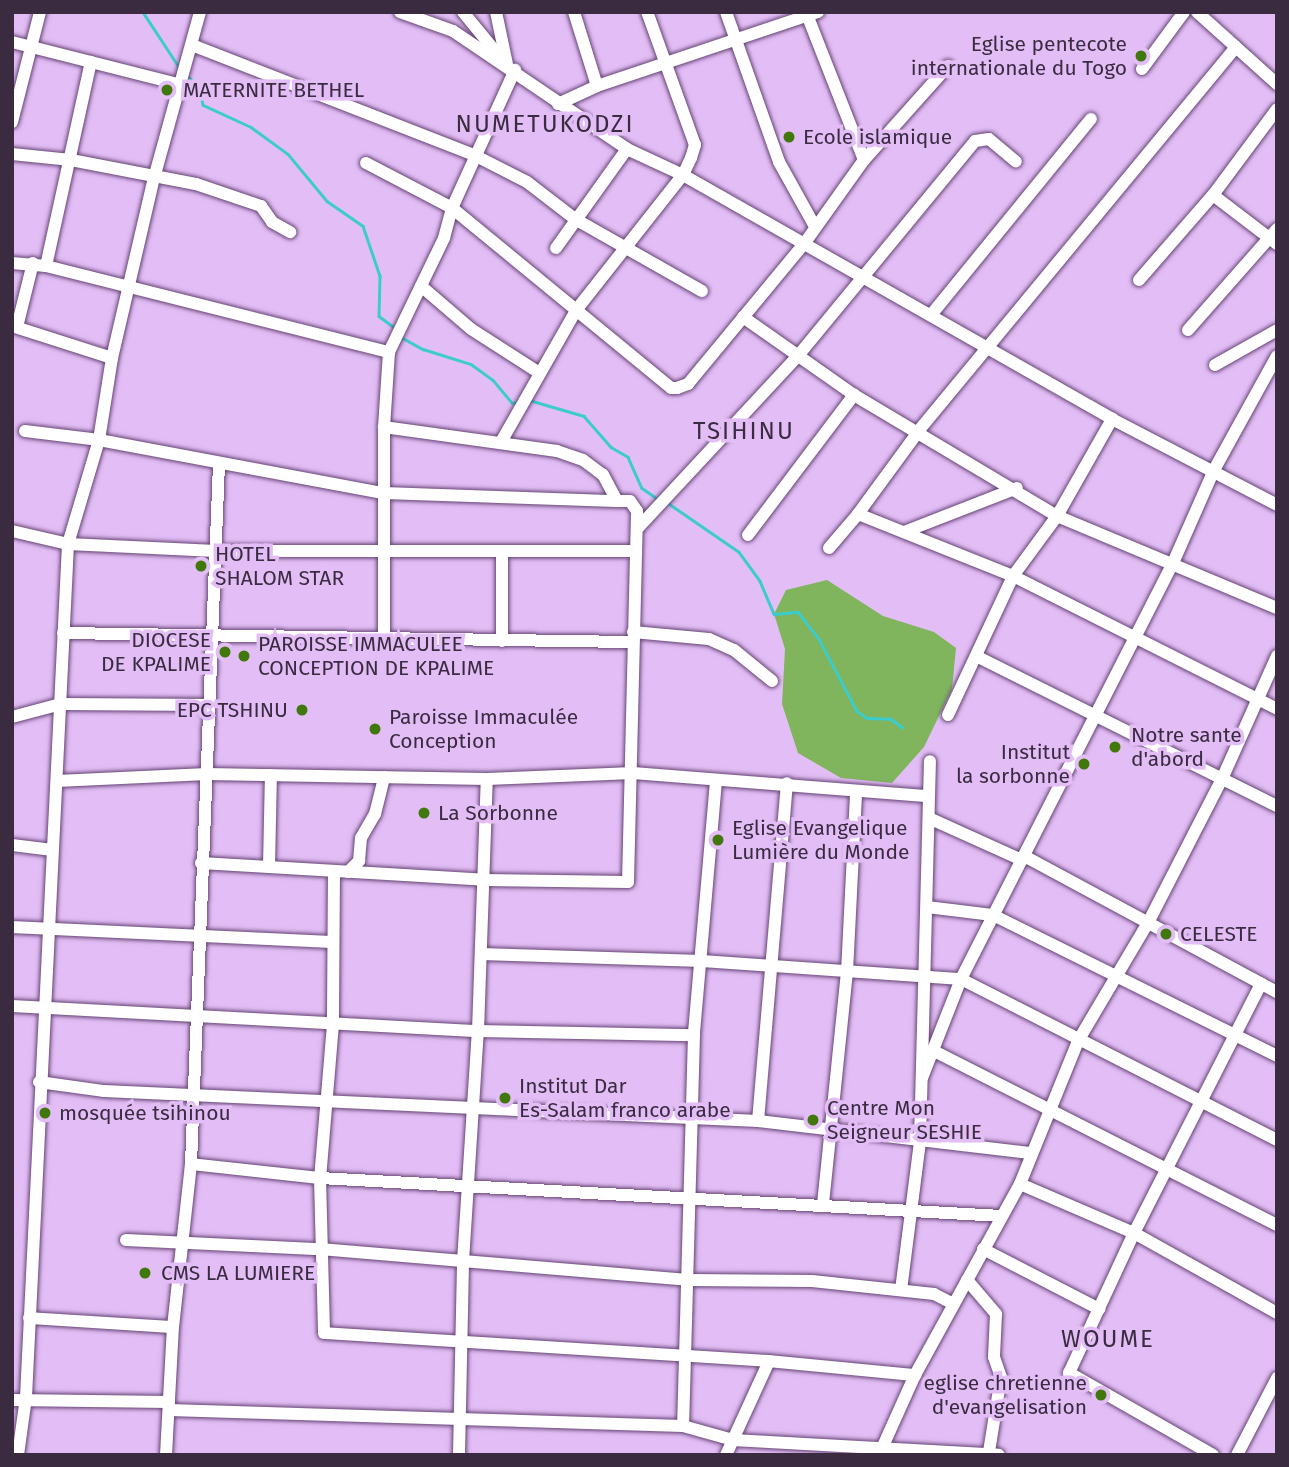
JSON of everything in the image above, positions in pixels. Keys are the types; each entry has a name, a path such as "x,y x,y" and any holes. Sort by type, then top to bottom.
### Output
{"street":[{"path":"12,122 40,12"},
{"path":"18,1455 26,1398 39,1082 68,544 99,440 112,358 154,178 200,12"},
{"path":"400,12 453,31 511,67 558,104 627,149 683,175 861,279 1112,419 1277,505"},
{"path":"463,12 511,67"},
{"path":"384,640 384,427 389,352 444,238 452,208 511,67 496,12"},
{"path":"574,12 597,86"},
{"path":"501,442 538,372 577,309 622,247 683,175 695,145 646,12"},
{"path":"726,12 779,162 814,225"},
{"path":"1142,69 1184,12"},
{"path":"1197,12 1277,84"},
{"path":"558,104 597,86 664,66 810,13 864,160"},
{"path":"12,42 178,84"},
{"path":"191,45 476,156 527,182 575,219 702,291"},
{"path":"829,548 858,514 918,432 1236,47"},
{"path":"91,62 71,160 39,265 15,326 112,358"},
{"path":"366,163 452,208 671,388 677,388 688,384 804,244 814,225 864,160 948,66"},
{"path":"1139,280 1213,195 1277,109"},
{"path":"931,316 1091,119"},
{"path":"637,529 797,357 975,141 989,139 1016,162"},
{"path":"556,247 627,149"},
{"path":"12,155 71,160 196,184 261,206 272,222 290,233"},
{"path":"1188,330 1275,237 1213,195"},
{"path":"12,263 39,265 327,333 389,352"},
{"path":"421,286 471,329 538,372"},
{"path":"743,317 854,395 1017,488 1058,516 1277,608"},
{"path":"1214,365 1277,330"},
{"path":"922,1078 961,979 1024,859 1133,634 1173,563 1214,470 1277,356"},
{"path":"748,536 854,395"},
{"path":"948,715 978,657 1013,576 1058,516 1112,419"},
{"path":"384,427 501,442 583,460 603,475 617,501"},
{"path":"25,431 99,440 383,493 617,501 634,506 637,529 632,637 633,773 628,882 484,880 201,863"},
{"path":"166,1455 173,1327 191,1164 191,1092 214,635 219,464"},
{"path":"904,532 1017,488"},
{"path":"858,514 1013,576 1133,634 1277,709"},
{"path":"12,531 68,544 216,551 502,554 635,551"},
{"path":"502,554 502,641"},
{"path":"63,633 384,640 502,641 632,637 709,639 734,650 772,681"},
{"path":"882,1450 915,1376 1000,1216 1020,1184 1046,1111 1078,1041 1149,921 1222,779 1277,656"},
{"path":"978,657 1222,779 1275,801"},
{"path":"12,717 61,704 210,705"},
{"path":"901,1290 914,1213 920,1141 921,977 931,819 928,796 930,761"},
{"path":"57,781 207,774 487,779 633,773 787,783 856,793 928,796"},
{"path":"268,867 271,775"},
{"path":"348,872 359,861 361,838 375,814 384,777"},
{"path":"459,1455 463,1261 478,1031 487,779"},
{"path":"683,1426 682,1358 688,1280 688,1196 695,1035 716,780"},
{"path":"758,1121 787,783"},
{"path":"823,1204 847,972 856,793"},
{"path":"931,819 1024,859 1149,921 1277,992"},
{"path":"12,845 53,850"},
{"path":"334,871 331,942 333,1024 320,1178 324,1333 682,1358 769,1361 915,1376"},
{"path":"927,907 993,915 1277,1056"},
{"path":"12,927 200,938 331,942"},
{"path":"481,954 702,961 772,968 961,979 1078,1041 1277,1140"},
{"path":"1213,1455 1069,1373 1134,1233 1204,1103 1261,984"},
{"path":"12,1006 478,1031 695,1035"},
{"path":"932,1050 1046,1111 1277,1225"},
{"path":"39,1082 104,1091 191,1092 691,1120 758,1121 832,1127 920,1141 1030,1153"},
{"path":"191,1164 320,1178 688,1196 823,1204 914,1213 1000,1216"},
{"path":"1020,1184 1134,1233 1277,1313"},
{"path":"126,1240 181,1245 320,1250 688,1280 811,1281 934,1294 954,1304"},
{"path":"983,1249 1099,1309"},
{"path":"12,1400 26,1398 459,1420 683,1426 733,1440 882,1450 994,1453 1001,1377 994,1357 996,1314 967,1280"},
{"path":"29,1318 173,1327"},
{"path":"726,1455 769,1361"},
{"path":"1237,1455 1272,1397 1277,1378"}],"green space":[{"path":"827,580 883,616 934,632 956,648 952,689 924,747 892,783 841,778 798,753 782,704 785,649 774,614 786,590"}],"waterway":[{"path":"143,12 181,70"},
{"path":"186,75 199,86 203,105 251,127 288,154 327,201 363,226 380,276 379,316 395,328"},
{"path":"401,337 423,349 471,364 493,380 512,403 519,402"},
{"path":"529,400 584,416 611,447 628,457 642,488 659,500"},
{"path":"668,503 739,552 760,581 774,614 798,612 819,639 857,711 867,718 891,719 902,727"}],"place":[{"name":"Eglise pentecote internationale du Togo","path":"1141,56"},
{"name":"MATERNITE BETHEL","path":"167,90"},
{"name":"Ecole islamique","path":"789,137"},
{"name":"HOTEL SHALOM STAR","path":"201,566"},
{"name":"DIOCESE DE KPALIME","path":"225,652"},
{"name":"PAROISSE IMMACULEE CONCEPTION DE KPALIME","path":"244,656"},
{"name":"EPC TSHINU","path":"302,710"},
{"name":"Paroisse Immaculée Conception","path":"375,729"},
{"name":"Notre sante d'abord","path":"1115,747"},
{"name":"Institut la sorbonne","path":"1084,764"},
{"name":"La Sorbonne","path":"424,813"},
{"name":"Eglise Evangelique Lumière du Monde","path":"718,840"},
{"name":"CELESTE","path":"1166,934"},
{"name":"Institut Dar Es-Salam franco arabe","path":"505,1098"},
{"name":"mosquée tsihinou","path":"45,1113"},
{"name":"Centre Mon Seigneur SESHIE","path":"813,1120"},
{"name":"CMS LA LUMIERE","path":"145,1273"},
{"name":"eglise chretienne d'evangelisation","path":"1101,1395"}],"district":[{"name":"NUMETUKODZI","path":"545,125"},
{"name":"TSIHINU","path":"744,432"},
{"name":"WOUME","path":"1108,1340"}]}
